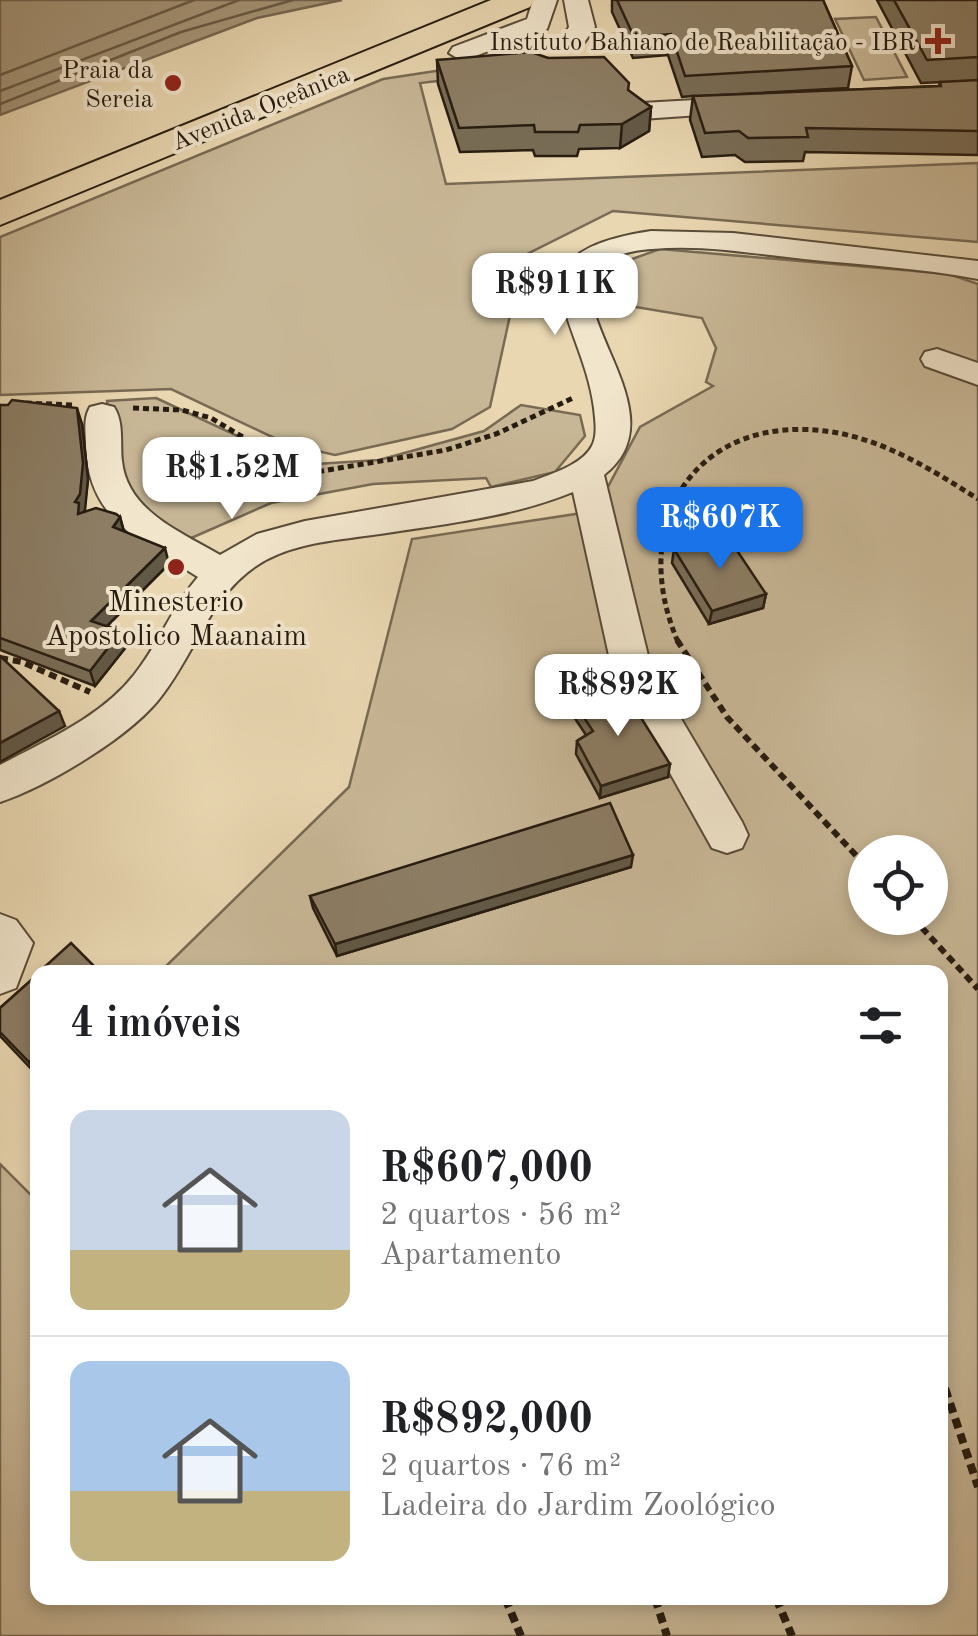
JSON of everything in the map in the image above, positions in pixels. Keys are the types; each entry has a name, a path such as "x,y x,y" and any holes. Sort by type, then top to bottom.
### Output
{"main road":[{"name":"Avenida Oceânica","path":"0,214 520,0"}],"street":[{"path":"462,53 538,24 545,0"},
{"path":"572,42 582,27 576,0"},
{"path":"642,111 780,103"},
{"path":"0,801 15,776 127,709 219,573 242,555 269,543 329,527 526,496 558,487 586,473 614,440 615,417 575,300 575,281 583,267 600,252 625,244 686,240 978,270"},
{"path":"937,359 978,375"},
{"path":"98,413 112,495 128,512 219,573"},
{"path":"586,473 632,669 727,835"},
{"path":"0,934 10,943 0,974"}],"path":[{"path":"22,403 41,401 98,413 175,406 202,412 226,422 289,464 320,472 408,460 468,446 507,432 603,383"},
{"path":"848,846 712,698 670,625 661,579 661,533 672,503 698,471 757,434 789,427 861,439 978,499"},
{"path":"0,658 57,676 127,709"},
{"path":"929,935 978,989"},
{"path":"948,1398 978,1487"},
{"path":"508,1605 522,1636"},
{"path":"657,1605 668,1636"},
{"path":"779,1605 792,1636"}],"shaded area":[{"path":"876,17 907,77 864,80 835,19"},
{"path":"508,60 499,74 420,83 446,184 978,163 978,242 613,211 523,256 490,407 452,429 335,455 287,444 171,389 0,395 0,237 383,79"},
{"path":"660,249 949,274 978,284 978,1636 0,1636 0,1164 30,1194 30,1605 948,1605 948,965 167,965 349,787 412,539 595,511 640,427 713,386 706,382 716,348 702,318 594,300 607,268"},
{"path":"156,398 300,465 379,460 484,431 521,405 580,415 585,436 555,472 491,487 486,478 373,484 271,503 189,539 121,493 107,401"}],"water":[{"path":"0,0 342,0 257,18 0,115"}],"building":[{"path":"617,0 823,0 852,66 685,76 671,34 634,37"},
{"name":"Instituto Bahiano de Reabilitação - IBR","path":"894,0 978,0 978,57 927,60"},
{"path":"531,52 548,58 604,57 629,83 628,90 651,107 622,124 580,125 578,132 535,132 534,125 459,128 437,60"},
{"path":"978,80 978,131 806,128 808,137 748,138 739,131 705,133 693,96 941,86 940,82"},
{"path":"12,400 77,408 83,463 80,494 75,502 79,503 78,514 96,508 116,514 120,517 113,527 165,548 91,621 121,631 90,671 0,638 0,405 8,405"},
{"path":"726,534 766,594 712,611 674,549"},
{"path":"0,656 59,711 0,743"},
{"path":"623,689 670,764 601,786 577,741 593,731 575,704"},
{"path":"610,803 633,855 335,944 310,896"},
{"path":"71,943 93,965 47,965"},
{"path":"30,981 29,1062 0,1032 0,1008"}],"place":[{"name":"Instituto Bahiano de Reabilitação - IBR","path":"938,41"},
{"name":"Praia da Sereia","path":"173,83"},
{"name":"Minesterio Apostolico Maanaim","path":"176,567"}]}
